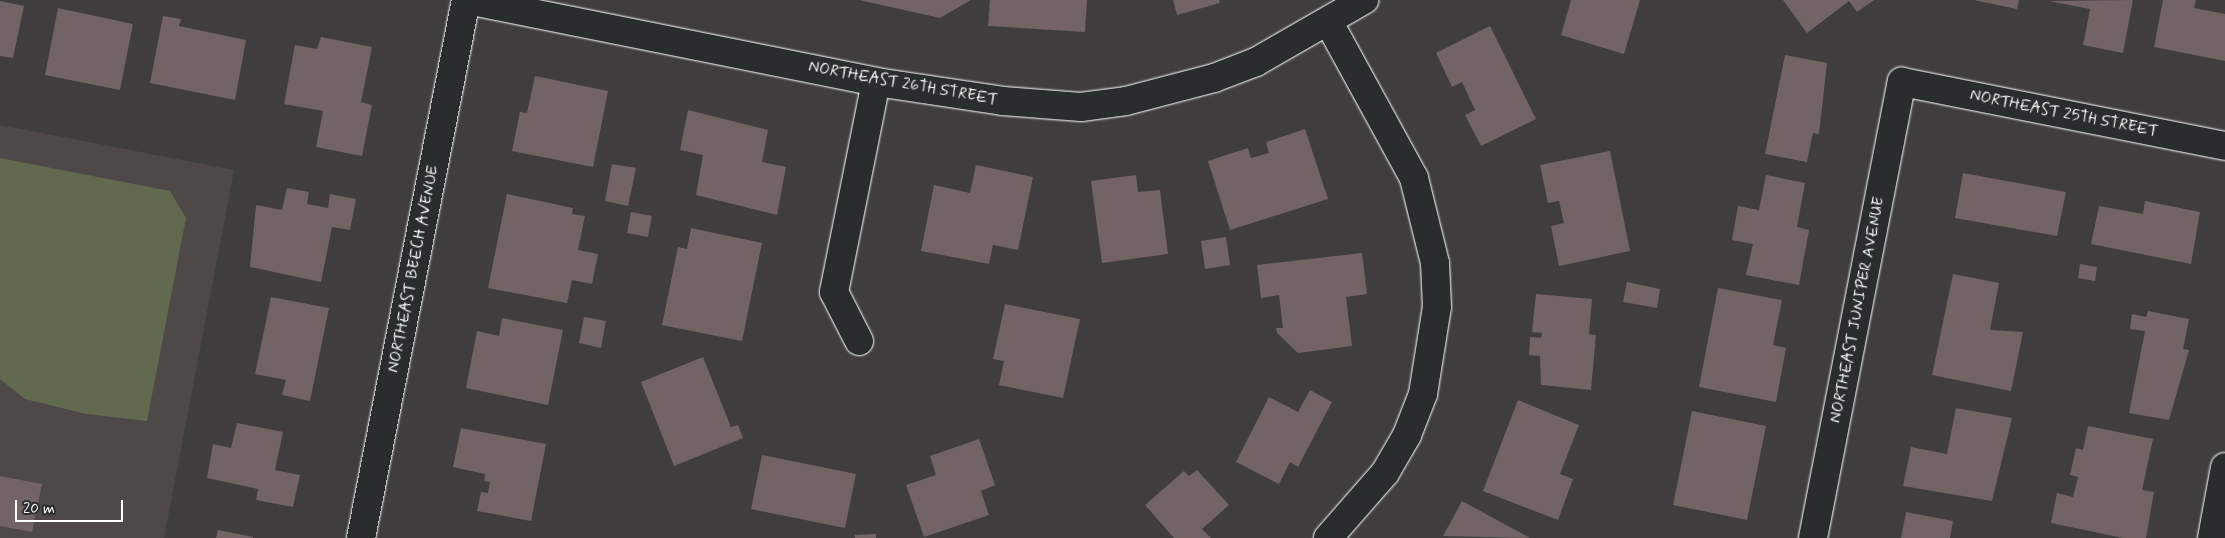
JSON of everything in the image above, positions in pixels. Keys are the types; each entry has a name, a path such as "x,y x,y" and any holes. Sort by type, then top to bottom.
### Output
{"street":[{"name":"NORTHEAST 26TH STREET","path":"467,0 876,82 1003,101 1081,107 1126,101 1214,78 1256,62 1329,23 1364,0"},
{"name":"NORTHEAST BEECH AVENUE","path":"361,538 467,0"},
{"path":"1328,538 1385,473 1407,435 1423,394 1437,307 1432,246 1414,178 1329,23"},
{"path":"859,341 834,292 876,82"},
{"name":"NORTHEAST 25TH STREET","path":"1902,82 2225,146"},
{"name":"NORTHEAST JUNIPER AVENUE","path":"1813,538 1902,82"},
{"path":"2212,538 2225,467"}],"shaded area":[{"path":"0,125 234,170 164,538 0,538"}],"green space":[{"path":"0,158 170,191 186,218 147,421 86,414 25,399 0,379"}],"building":[{"path":"859,0 971,0 940,18"},
{"path":"990,0 1087,0 1085,32 988,26"},
{"path":"1173,0 1219,0 1220,3 1177,15"},
{"path":"1571,0 1640,0 1624,54 1561,35"},
{"path":"1783,0 1874,0 1857,12 1849,1 1807,33"},
{"path":"1974,0 2019,0 2017,9"},
{"path":"2133,0 2123,53 2083,45 2090,9 2049,1"},
{"path":"2163,0 2196,0 2194,8 2225,14 2225,61 2154,47"},
{"path":"0,1 24,6 13,58 0,56"},
{"path":"58,8 133,24 120,90 45,75"},
{"path":"163,16 181,19 179,26 246,40 235,100 150,83"},
{"path":"1490,26 1536,119 1481,146 1465,115 1475,110 1462,82 1452,87 1436,53"},
{"path":"321,37 372,47 361,102 372,105 362,156 316,147 323,111 284,104 295,45 317,49"},
{"path":"1785,55 1827,63 1819,134 1813,133 1807,162 1765,154"},
{"path":"535,76 608,91 593,167 512,151 520,112 527,113"},
{"path":"688,110 768,130 762,162 786,167 777,215 696,195 703,155 680,150"},
{"path":"1305,129 1328,199 1230,230 1208,161 1248,148 1251,158 1269,153 1266,142"},
{"path":"1610,151 1630,251 1559,266 1551,226 1564,223 1559,201 1548,203 1540,165"},
{"path":"612,164 636,168 628,206 605,201"},
{"path":"976,165 1033,177 1018,250 993,245 989,264 921,251 934,185 970,193"},
{"path":"1963,173 2066,192 2057,236 1955,218"},
{"path":"1136,175 1138,192 1160,190 1168,254 1102,263 1091,181"},
{"path":"1766,175 1805,183 1797,227 1809,230 1799,285 1746,275 1753,244 1732,240 1738,206 1759,210"},
{"path":"287,188 309,192 307,204 328,208 330,194 356,199 350,230 332,227 321,282 250,267 256,205 282,210"},
{"path":"507,194 573,208 572,214 585,216 578,250 598,254 592,284 572,280 567,303 488,288"},
{"path":"2145,201 2200,212 2191,264 2091,244 2099,206 2143,214"},
{"path":"631,212 652,216 648,237 627,233"},
{"path":"691,228 762,243 742,341 662,325 678,247 687,249"},
{"path":"1226,237 1230,265 1205,269 1201,241"},
{"path":"1362,253 1367,294 1346,297 1352,346 1298,353 1277,333 1276,328 1283,328 1279,295 1261,298 1257,265"},
{"path":"2080,264 2097,267 2095,281 2078,278"},
{"path":"1953,274 1999,283 1990,330 2023,332 2011,391 1932,375"},
{"path":"1627,282 1660,289 1657,308 1623,302"},
{"path":"1718,288 1782,300 1773,345 1786,348 1776,402 1699,387"},
{"path":"1536,294 1592,299 1589,334 1596,335 1591,390 1541,385 1540,356 1529,355 1530,337 1541,338 1542,333 1532,332"},
{"path":"271,297 329,308 310,401 282,395 286,380 255,374"},
{"path":"1005,304 1080,319 1063,398 999,385 1004,361 993,359"},
{"path":"2148,311 2189,319 2183,349 2189,350 2169,420 2129,413 2145,331 2130,329 2132,314 2146,317"},
{"path":"584,317 606,321 601,348 579,343"},
{"path":"502,318 563,330 548,405 466,388 477,331 499,336"},
{"path":"703,357 731,427 738,425 743,438 674,466 641,382"},
{"path":"1310,390 1332,402 1298,467 1290,462 1279,484 1236,462 1269,397 1298,412"},
{"path":"1518,400 1579,425 1560,474 1573,479 1558,520 1483,491"},
{"path":"1956,408 2012,418 1992,501 1903,486 1911,447 1947,454"},
{"path":"1692,411 1766,426 1747,520 1673,505"},
{"path":"237,423 283,432 275,470 300,475 293,507 256,500 258,489 207,478 213,444 231,448"},
{"path":"2088,426 2153,439 2142,490 2154,492 2146,538 2123,538 2051,523 2057,493 2073,497 2078,477 2070,475 2076,448 2083,450"},
{"path":"461,428 546,444 531,521 477,511 481,492 488,493 490,482 484,481 485,474 453,467"},
{"path":"979,439 995,485 981,491 989,515 924,537 906,485 936,475 930,456"},
{"path":"762,455 856,474 845,528 751,509"},
{"path":"1197,470 1229,505 1202,529 1211,538 1174,538 1145,505 1184,471 1189,476"},
{"path":"0,476 42,484 32,532 0,526"},
{"path":"1462,501 1530,538 1443,536"},
{"path":"1906,512 1953,521 1950,538 1901,538"},
{"path":"218,530 253,537 253,538 216,538"},
{"path":"876,534 876,538 855,538 855,535"}]}
